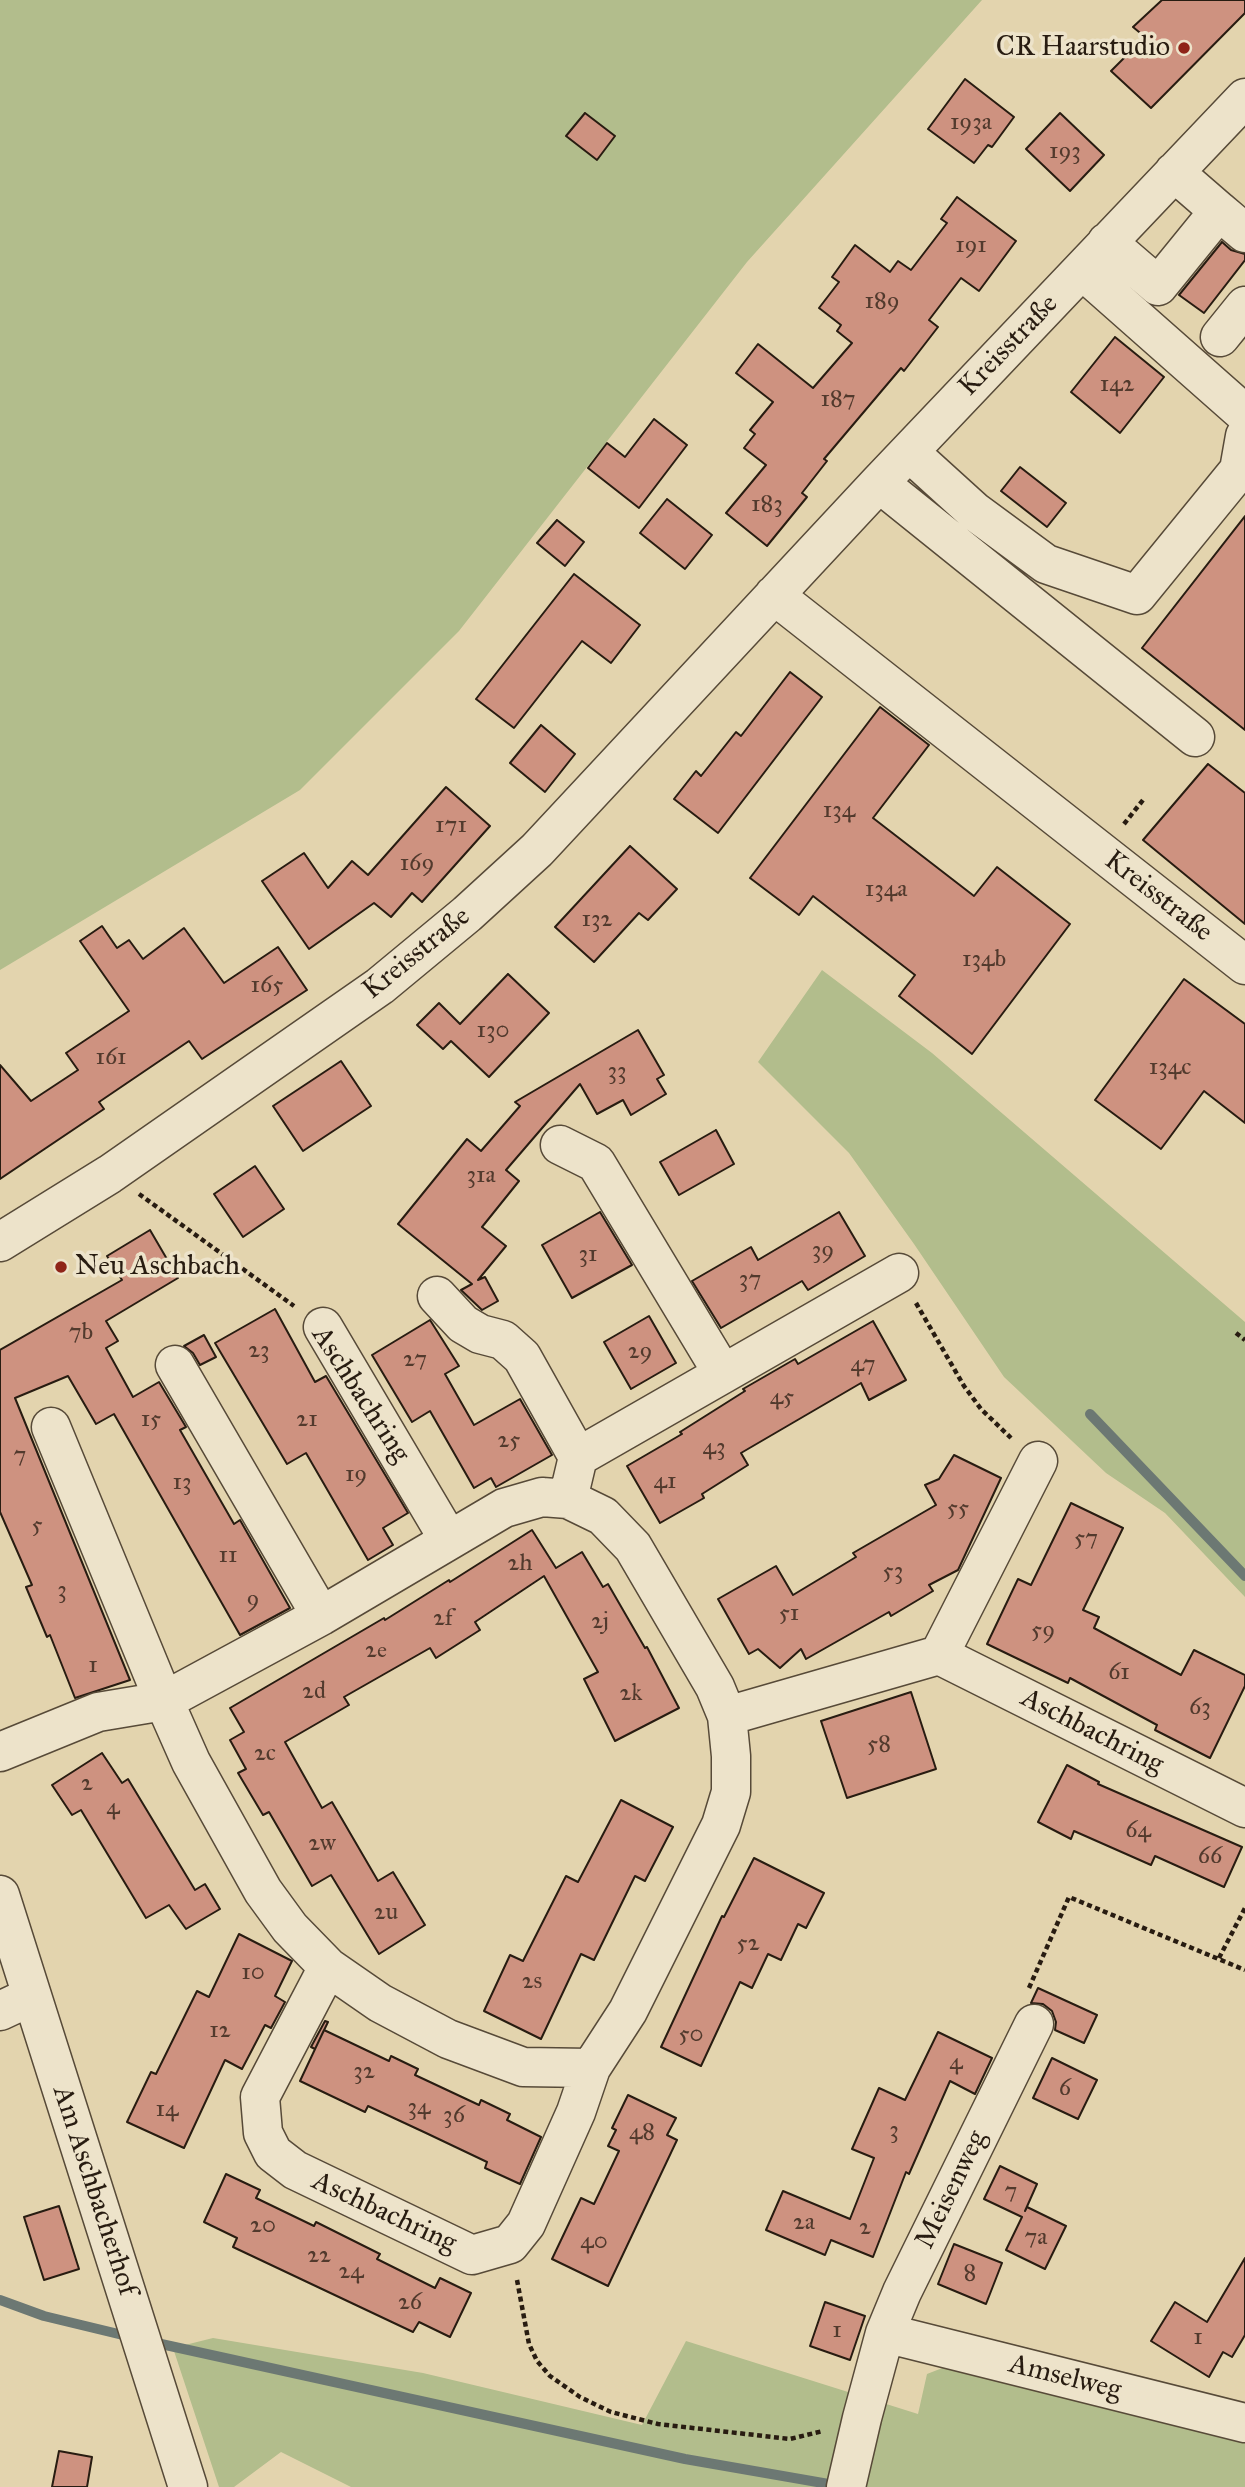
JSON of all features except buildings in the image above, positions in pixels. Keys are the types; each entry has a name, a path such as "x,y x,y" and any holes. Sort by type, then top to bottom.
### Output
{"street":[{"name":"Kreisstraße","path":"0,1242 110,1174 380,986 467,914 537,850 879,483 1245,98"},
{"path":"1095,256 1158,286 1236,219 1178,168"},
{"path":"1095,256 1245,414"},
{"path":"1220,337 1245,306"},
{"path":"909,452 974,511 1046,564 1137,595 1239,470 1245,436"},
{"path":"879,483 1195,737"},
{"name":"Kreisstraße","path":"774,595 1245,965"},
{"path":"560,1145 596,1163 723,1374"},
{"path":"578,1457 899,1273"},
{"path":"437,1296 463,1324 480,1334 503,1340 522,1357 578,1457 568,1499"},
{"name":"Aschbachring","path":"323,1327 449,1540"},
{"path":"174,1365 321,1616"},
{"path":"51,1427 191,1762 264,1891 290,1928 328,1967 380,2003 448,2039 523,2067 591,2068"},
{"path":"727,1716 939,1656 1038,1461"},
{"path":"0,1752 98,1712 164,1701 321,1616 504,1508 542,1497 568,1499 603,1516 633,1547 715,1687 727,1716 731,1792 721,1825 628,2011 591,2068 576,2112 526,2224 510,2245"},
{"name":"Aschbachring","path":"939,1656 1245,1808"},
{"name":"Am Aschbacherhof","path":"0,1895 16,2003 188,2487"},
{"name":"Aschbachring","path":"328,1967 260,2097 263,2133 273,2153 295,2170 472,2255 510,2245"},
{"name":"Meisenweg","path":"846,2487 881,2346 902,2292 1034,2024"},
{"name":"Amselweg","path":"881,2346 1243,2417"}],"path":[{"name":"Aschbachring","path":"110,1174 323,1327"},
{"path":"899,1273 964,1387 997,1426 1038,1461"},
{"path":"1236,1333 1245,1340"},
{"path":"1034,2024 1018,2016 1069,1897 1245,1970"},
{"path":"1219,1958 1245,1908"},
{"path":"510,2245 529,2344 537,2361 550,2376 580,2397 611,2412 658,2424 789,2439 845,2426 862,2418"}],"green space":[{"path":"0,0 982,0 747,262 459,631 300,790 0,970"},
{"path":"822,970 932,1053 1245,1322 1245,1597 1165,1513 1106,1473 1004,1377 849,1153 758,1062"},
{"path":"213,2338 423,2373 642,2425 686,2341 918,2414 927,2374 950,2365 1245,2442 1245,2487 351,2487 281,2452 234,2487 219,2487 173,2348"}],"waterway":[{"path":"1090,1414 1245,1576"},
{"path":"0,2300 44,2316 131,2337"},
{"path":"152,2342 685,2459 840,2486"}],"place":[{"name":"CR Haarstudio","path":"1184,48"},
{"name":"Neu Aschbach","path":"61,1267"}]}
